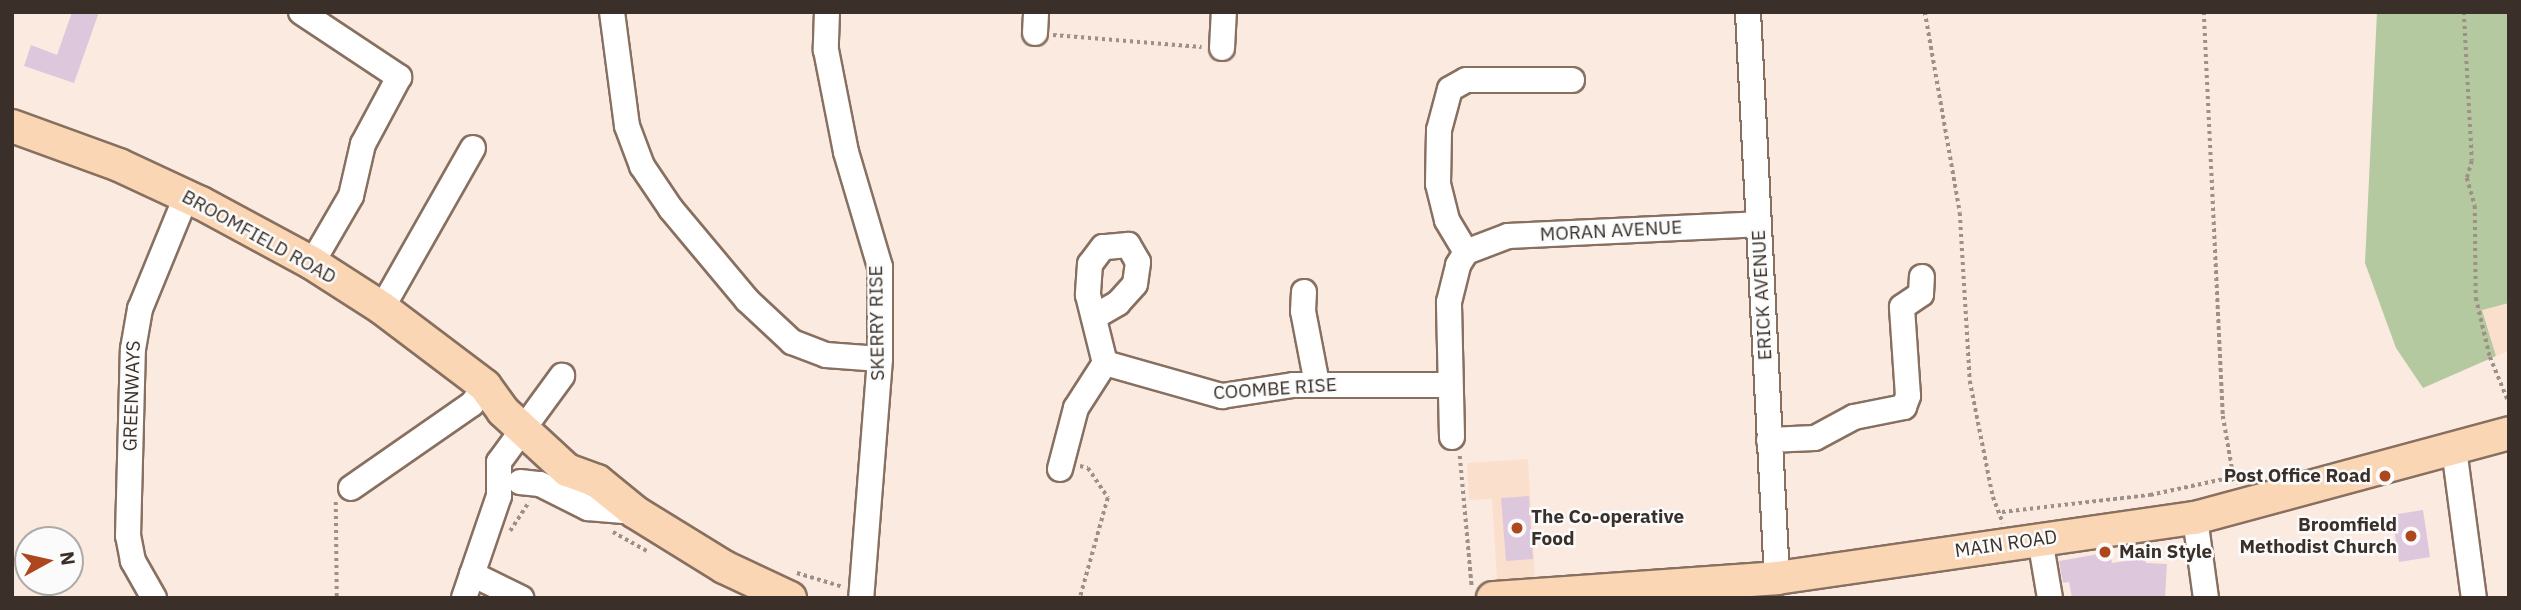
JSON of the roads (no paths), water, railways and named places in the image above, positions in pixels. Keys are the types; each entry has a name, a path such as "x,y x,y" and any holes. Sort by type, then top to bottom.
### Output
{"main road":[{"name":"BROOMFIELD ROAD","path":"12,127 119,165 312,263 382,308 489,390 533,431 567,470 597,481 635,512 724,568 788,597"},
{"name":"MAIN ROAD","path":"1493,598 1724,590 1767,585 2003,527 2040,539 2195,518 2241,508 2509,433"}],"street":[{"path":"301,12 399,77 363,144 351,196 312,263"},
{"path":"612,12 626,126 642,166 671,209 747,300 792,342 826,355 880,359"},
{"name":"SKERRY RISE","path":"827,12 826,50 846,152 880,267 880,359 861,596"},
{"path":"1222,48 1224,12"},
{"name":"ERICK AVENUE","path":"1748,12 1769,440 1767,585"},
{"path":"1452,438 1449,302 1458,265 1466,252 1447,220 1438,184 1437,145 1450,89 1466,79 1572,80"},
{"path":"382,308 473,148"},
{"name":"GREENWAYS","path":"154,598 133,561 128,536 133,349 139,309 186,197"},
{"name":"MORAN AVENUE","path":"1466,252 1508,236 1758,224"},
{"path":"1769,440 1815,438 1854,417 1905,407 1908,396 1902,307 1921,294 1922,277"},
{"path":"1304,292 1303,311 1317,384"},
{"path":"1060,466 1076,408 1105,363 1094,317"},
{"name":"COOMBE RISE","path":"1105,363 1222,396 1317,384 1450,385"},
{"path":"464,598 499,496 499,462 533,431 562,376"},
{"path":"351,488 489,390"},
{"path":"527,487 533,431"},
{"path":"2454,449 2474,598"},
{"path":"499,496 540,484 588,508 635,512"},
{"path":"2195,518 2206,598"},
{"path":"2040,539 2050,598"},
{"path":"471,574 521,598"}],"place":[{"name":"Post Office Road","path":"2385,476"},
{"name":"The Co-operative Food","path":"1517,528"},
{"name":"Broomfield Methodist Church","path":"2411,536"},
{"name":"Main Style","path":"2105,552"}]}
